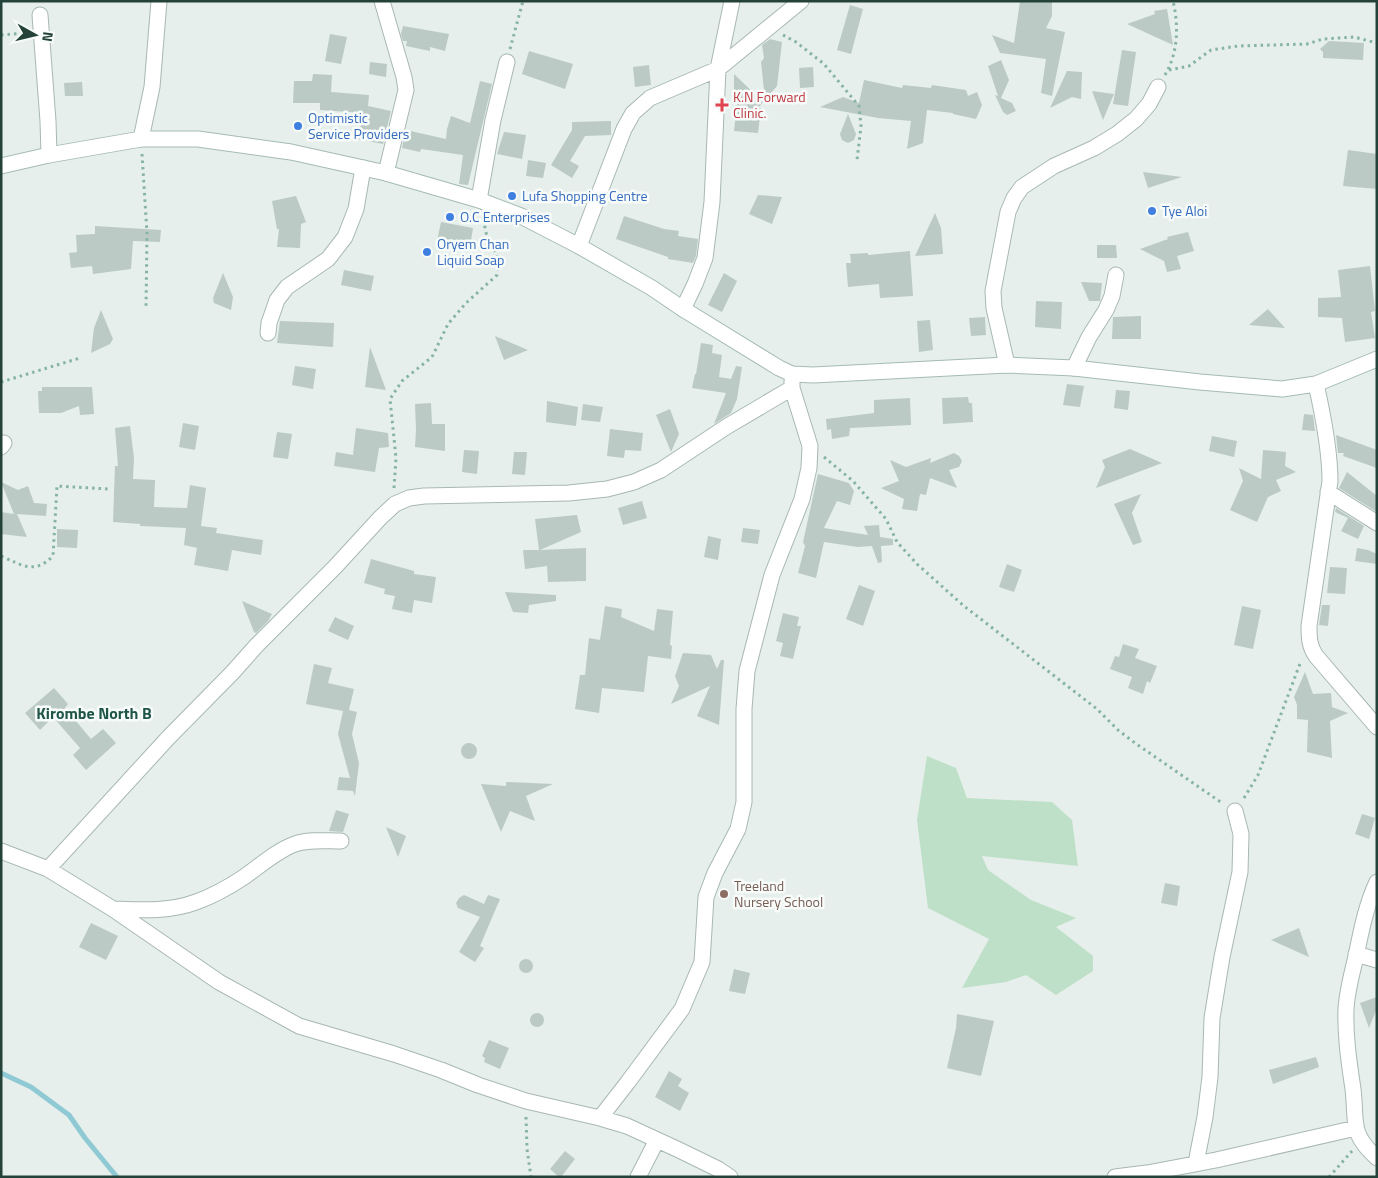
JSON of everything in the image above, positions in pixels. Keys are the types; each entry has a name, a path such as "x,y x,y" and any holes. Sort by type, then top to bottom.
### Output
{"street":[{"path":"141,138 152,87 159,1"},
{"path":"382,1 406,90 386,173"},
{"path":"682,310 695,284 704,258 712,202 718,69 732,1"},
{"path":"579,246 624,129 633,113 650,98 718,69 801,1"},
{"path":"40,15 49,155"},
{"path":"479,200 493,120 507,62"},
{"path":"1007,365 994,308 993,291 1008,212 1014,198 1022,187 1054,166 1094,148 1117,134 1136,119 1149,104 1158,87"},
{"path":"1,166 141,138 198,139 292,152 386,173 479,200 521,216 579,246 652,288 682,310 779,368 792,381 810,446 809,468 802,499 772,575 747,671 744,709 744,802 738,829 715,873 706,897 702,962 682,1009 600,1118"},
{"path":"268,333 269,323 277,300 288,287 328,259 345,237 356,209 363,168"},
{"path":"1074,368 1089,337 1106,310 1112,296 1116,276"},
{"path":"48,869 257,644 380,518 395,504 409,498 424,496 569,493 607,489 634,482 661,470 792,381 813,375 1007,365 1074,368 1282,389 1316,384 1377,360"},
{"path":"1316,384 1322,410 1330,466 1309,626 1309,640 1316,656 1377,727"},
{"path":"1328,492 1377,522"},
{"path":"1196,1163 1210,1077 1212,1018 1222,957 1240,872 1241,834 1235,811"},
{"path":"113,909 170,909 195,902 213,895 242,879 272,857 296,844 341,840"},
{"path":"1,851 48,869 113,909 219,982 299,1026 441,1070 526,1101 627,1126 718,1169 730,1177"},
{"path":"1377,882 1361,931 1348,986 1346,1009 1348,1058 1358,1134 1377,1158"},
{"path":"1356,954 1377,960"},
{"path":"1115,1177 1147,1173 1358,1134"},
{"path":"638,1177 657,1140"}],"path":[{"path":"507,62 523,1"},
{"path":"1158,87 1172,64 1177,39 1173,1"},
{"path":"768,28 796,42 824,64 859,106 862,126 857,160"},
{"path":"1,35 41,32"},
{"path":"1168,70 1190,66 1211,50 1238,46 1307,44 1324,38 1354,36 1377,43"},
{"path":"141,138 147,233 146,310"},
{"path":"395,504 396,458 390,399 402,381 432,357 448,324 466,303 497,274 499,264 497,255 488,237 479,200"},
{"path":"1,382 80,358"},
{"path":"810,446 854,481 886,519 898,542 917,564 964,606 1097,708 1118,730 1135,743 1235,811 1258,776 1309,640"},
{"path":"1,556 26,567 36,567 53,556 57,486 108,489"},
{"path":"526,1101 527,1150 531,1177"},
{"path":"1329,1177 1358,1134"}],"green space":[{"path":"927,756 956,768 967,798 1052,802 1072,820 1078,866 982,856 988,870 1031,900 1076,918 1056,927 1093,956 1093,971 1056,995 1026,975 1006,982 962,988 989,939 928,908 917,820"}],"building":[{"path":"1020,1 1052,1 1052,16 1046,28 1065,32 1052,96 1041,93 1046,59 1000,53 992,35 1014,43"},
{"path":"850,5 863,9 851,54 837,50"},
{"path":"1167,9 1173,45 1127,24 1155,14 1154,11"},
{"path":"403,26 449,34 445,51 430,47 430,51 406,46 407,41 403,41 401,34"},
{"path":"330,34 347,37 341,64 325,61"},
{"path":"770,39 782,42 777,86 765,100 761,62 764,58 762,45"},
{"path":"1329,41 1364,43 1363,60 1323,58 1323,52 1320,49"},
{"path":"1122,50 1136,52 1128,106 1113,104"},
{"path":"529,51 573,64 565,89 522,74"},
{"path":"1001,60 1009,80 1001,98 1012,103 1016,111 1007,115 1003,112 995,95 998,96 988,66"},
{"path":"370,62 387,64 386,77 369,74"},
{"path":"649,65 651,85 635,87 633,67"},
{"path":"813,67 814,87 800,88 799,68"},
{"path":"1067,71 1082,72 1081,99 1072,97 1050,108"},
{"path":"313,74 332,75 331,92 369,95 368,106 391,111 383,144 358,139 363,113 320,110 320,103 293,103 294,81 312,81"},
{"path":"734,74 763,102 758,108 761,108 758,133 734,131 738,96 734,93"},
{"path":"864,80 902,88 903,85 931,88 932,85 966,90 968,96 977,92 982,105 976,119 953,113 927,110 923,143 907,149 911,121 878,118 820,107 843,97 859,103"},
{"path":"480,81 492,84 468,185 459,184 463,155 421,149 420,152 402,148 406,130 446,139 451,116 470,123"},
{"path":"82,82 83,96 65,96 64,83"},
{"path":"1092,91 1114,94 1103,120"},
{"path":"848,114 856,134 854,140 848,143 842,140 840,134"},
{"path":"611,121 611,135 585,136 570,161 579,166 572,178 551,165 572,130 572,122"},
{"path":"504,132 526,135 522,159 497,154"},
{"path":"1348,150 1377,154 1377,189 1343,186"},
{"path":"528,160 546,163 543,178 526,176"},
{"path":"1143,172 1182,177 1148,188"},
{"path":"758,195 782,197 772,224 749,214"},
{"path":"296,196 306,222 301,224 300,248 277,247 279,229 277,229 272,201"},
{"path":"935,213 941,228 943,254 915,256"},
{"path":"624,216 664,229 679,231 678,236 698,239 696,256 693,263 668,259 668,257 616,239"},
{"path":"441,222 473,228 470,247 437,241"},
{"path":"95,226 161,230 160,242 133,241 131,269 93,274 92,266 71,268 69,253 77,252 76,235 95,234"},
{"path":"1188,232 1194,251 1177,256 1181,269 1167,272 1164,261 1140,249 1168,239 1167,237"},
{"path":"1097,245 1116,245 1117,258 1097,258"},
{"path":"910,251 913,296 880,298 879,284 848,287 846,263 851,263 850,254 868,253 868,255"},
{"path":"1370,266 1375,311 1371,312 1375,338 1345,342 1342,318 1318,317 1318,298 1341,297 1338,270"},
{"path":"344,270 374,276 371,291 341,285"},
{"path":"223,273 233,297 231,310 214,303 213,298"},
{"path":"724,273 737,281 722,312 708,305"},
{"path":"1081,282 1102,283 1100,301 1089,301"},
{"path":"1036,301 1062,302 1061,329 1035,327"},
{"path":"1268,309 1285,328 1249,325"},
{"path":"101,310 113,339 110,344 91,353 94,328"},
{"path":"1141,316 1141,339 1112,339 1113,317"},
{"path":"985,317 986,335 971,336 969,318"},
{"path":"930,320 933,350 919,352 917,321"},
{"path":"280,321 334,323 333,347 277,343"},
{"path":"495,336 528,350 504,360"},
{"path":"701,343 713,345 712,353 722,355 719,377 731,379 736,366 742,367 737,399 731,413 714,424 726,393 692,388"},
{"path":"370,347 386,390 365,387"},
{"path":"295,366 316,369 313,389 292,385"},
{"path":"1067,384 1084,386 1080,407 1063,405"},
{"path":"42,387 92,387 94,414 80,415 79,406 61,413 39,413 38,391 42,391"},
{"path":"1116,390 1130,391 1128,410 1114,408"},
{"path":"968,397 969,403 972,403 973,422 943,424 942,398"},
{"path":"910,398 911,425 850,428 849,436 832,439 831,429 827,430 826,419 874,413 874,400"},
{"path":"547,401 578,407 576,426 546,422"},
{"path":"431,403 432,424 445,424 445,451 415,447 415,404"},
{"path":"583,404 603,407 600,422 581,420"},
{"path":"670,409 679,434 671,452 656,415"},
{"path":"1304,414 1313,415 1315,431 1302,430"},
{"path":"183,423 199,426 195,450 179,447"},
{"path":"130,426 134,458 133,479 155,480 154,507 187,508 190,485 206,488 201,526 217,528 216,533 263,540 261,555 232,550 228,571 194,565 197,548 184,545 186,528 140,526 140,524 113,522 115,466 118,466 115,428"},
{"path":"356,428 388,433 389,447 379,448 375,472 334,466 336,452 353,455"},
{"path":"610,429 643,433 641,451 625,450 624,458 607,456"},
{"path":"277,432 292,434 288,459 273,457"},
{"path":"1336,435 1377,450 1377,468 1343,456 1344,453 1338,453"},
{"path":"1212,436 1237,441 1234,457 1209,451"},
{"path":"1130,449 1162,463 1096,488 1105,467 1102,460"},
{"path":"464,450 479,451 477,474 462,472"},
{"path":"1263,450 1286,452 1285,466 1296,472 1276,480 1281,491 1268,497 1257,522 1230,510 1243,481 1239,468 1261,479"},
{"path":"514,452 527,452 525,475 512,474"},
{"path":"954,453 962,461 959,467 949,470 957,488 930,478 926,495 920,494 917,511 902,509 904,499 881,488 899,481 890,460 906,467 931,458 930,463"},
{"path":"1347,472 1377,496 1377,512 1339,488"},
{"path":"818,474 849,483 854,491 850,505 837,501 824,528 868,535 864,526 879,525 880,537 893,539 893,545 881,546 882,562 878,563 872,546 858,547 824,542 816,578 798,573 805,546 803,542"},
{"path":"1,482 18,490 28,486 34,503 47,504 46,516 17,514 27,537 1,534 1,512 14,514"},
{"path":"1141,494 1132,513 1142,542 1133,545 1114,504"},
{"path":"642,501 647,518 623,525 618,508"},
{"path":"1336,508 1364,526 1358,539 1341,531 1348,518 1335,512"},
{"path":"577,515 581,532 540,550 586,548 586,581 548,582 547,566 525,569 523,550 539,550 535,519"},
{"path":"743,528 760,530 758,544 741,542"},
{"path":"57,529 78,530 77,548 57,547"},
{"path":"708,536 721,539 718,560 704,557"},
{"path":"1357,548 1377,554 1377,564 1355,561"},
{"path":"371,559 414,571 414,574 436,577 432,603 414,600 412,613 392,609 395,596 384,594 385,589 364,583"},
{"path":"1007,564 1022,570 1014,592 999,587"},
{"path":"1330,567 1347,568 1345,594 1327,593"},
{"path":"859,585 875,591 863,626 846,619"},
{"path":"505,592 556,595 556,601 529,605 528,613 513,612"},
{"path":"242,601 272,614 256,633 254,632"},
{"path":"1322,605 1330,605 1328,626 1319,625"},
{"path":"605,606 622,609 621,617 654,631 657,609 673,611 670,645 672,646 671,659 648,656 644,692 602,688 599,713 575,709 580,675 585,675 589,638 600,640"},
{"path":"1242,606 1261,610 1253,649 1234,645"},
{"path":"783,613 799,617 797,626 801,626 793,659 780,656 783,643 776,641"},
{"path":"335,617 354,626 348,640 328,631"},
{"path":"1123,644 1139,649 1135,658 1157,666 1150,683 1147,681 1143,694 1128,688 1132,677 1110,669 1115,656 1119,657"},
{"path":"683,653 711,655 717,669 721,660 724,660 719,725 697,716 710,686 671,704 679,686 675,676"},
{"path":"314,664 332,668 328,683 354,689 349,710 357,712 352,734 359,763 355,796 353,791 337,790 339,777 350,778 338,734 343,711 306,704"},
{"path":"1305,672 1313,694 1331,693 1332,707 1348,713 1330,721 1332,758 1307,752 1308,720 1297,719 1297,705 1294,697"},
{"path":"54,688 68,704 65,708 91,739 103,729 116,743 86,770 73,755 80,748 53,717 40,730 25,713"},
{"path":"469,743 475,745 477,751 475,757 469,759 463,757 461,751 463,745"},
{"path":"506,782 553,784 526,796 535,821 510,811 501,832 481,784 506,786"},
{"path":"336,810 349,814 343,832 329,831"},
{"path":"1362,814 1375,818 1369,839 1355,834"},
{"path":"386,827 406,836 398,857"},
{"path":"1165,883 1180,886 1177,906 1161,903"},
{"path":"464,895 484,904 488,895 500,899 480,946 484,948 475,962 459,952 480,917 458,908 456,903"},
{"path":"91,923 118,936 106,960 79,947"},
{"path":"1299,928 1309,957 1271,940"},
{"path":"523,959 529,959 533,966 529,973 523,973 519,969 519,963"},
{"path":"734,969 750,973 745,994 729,991"},
{"path":"1377,997 1377,1008 1369,1028 1360,1003"},
{"path":"537,1013 542,1015 544,1020 542,1025 537,1027 532,1025 530,1020 532,1015"},
{"path":"957,1014 994,1021 981,1076 947,1068 956,1028"},
{"path":"489,1040 509,1048 500,1069 484,1062 485,1058 482,1056"},
{"path":"1316,1057 1319,1067 1273,1084 1269,1070"},
{"path":"669,1071 682,1079 678,1086 689,1093 680,1111 655,1097"},
{"path":"565,1151 575,1159 559,1177 550,1169"}],"waterway":[{"path":"1,1073 31,1087 69,1115 117,1177"}],"place":[{"name":"K.N Forward Clinic.","path":"722,105"},
{"name":"Optimistic Service Providers","path":"298,126"},
{"name":"Lufa Shopping Centre","path":"512,196"},
{"name":"Tye Aloi","path":"1152,211"},
{"name":"O.C Enterprises","path":"450,217"},
{"name":"Oryem Chan Liquid Soap","path":"427,252"},
{"name":"Treeland Nursery School","path":"724,894"}],"district":[{"name":"Kirombe North B","path":"94,713"}]}
